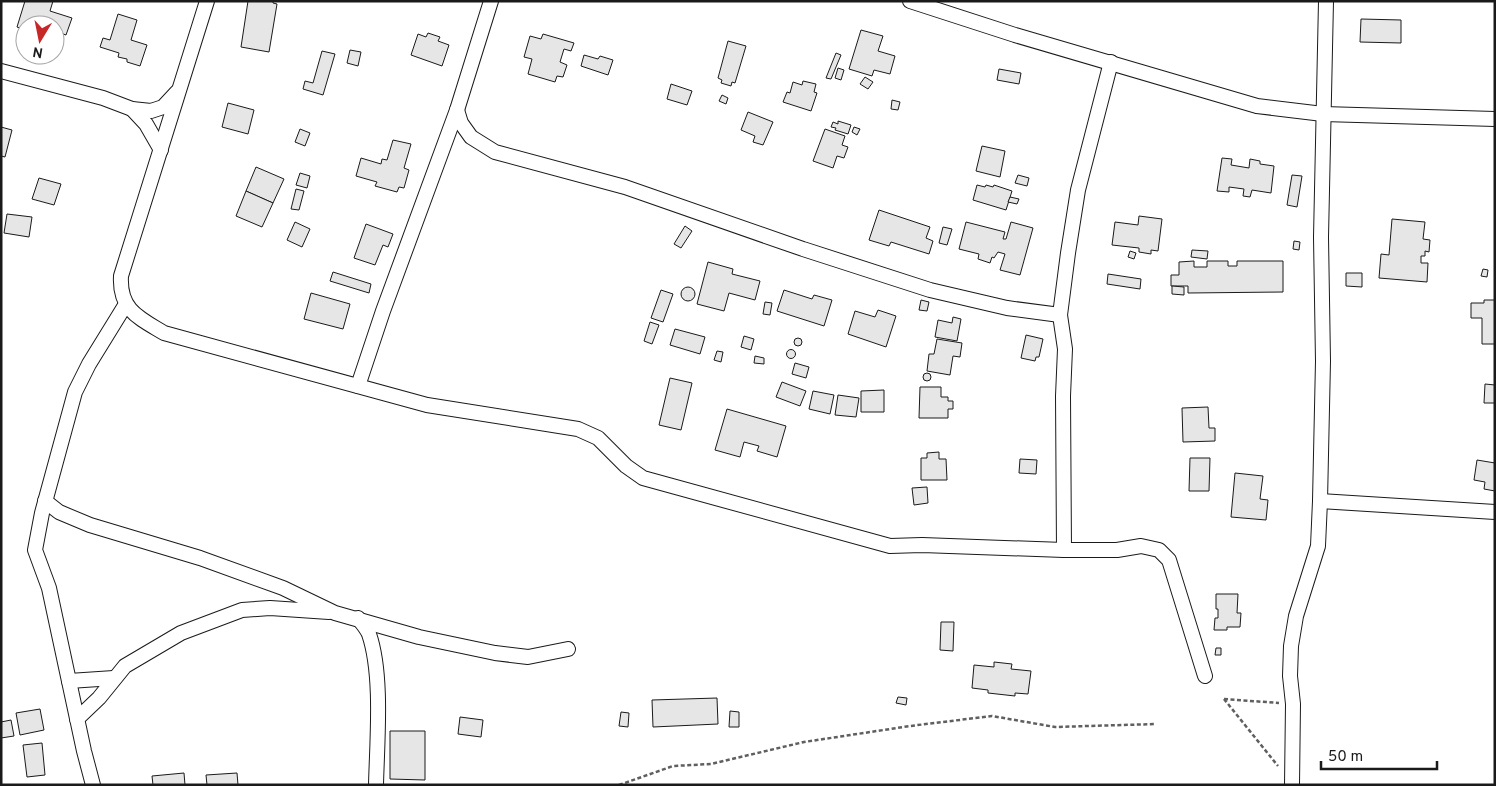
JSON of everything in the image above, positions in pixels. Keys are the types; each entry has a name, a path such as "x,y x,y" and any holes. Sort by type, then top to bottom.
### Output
{"street":[{"path":"207,1 121,276 120,290 126,304 136,316 164,333 427,405 578,429 598,438 626,466 643,478 890,546 922,545 1064,550 1118,550 1141,546 1159,550 1170,560 1205,676"},
{"path":"358,386 386,302 457,110 491,1"},
{"path":"910,1 1015,35 1258,106 1323,114 1495,119"},
{"path":"1292,784 1293,704 1290,676 1291,646 1296,616 1318,546 1320,501 1323,114 1326,1"},
{"path":"1064,550 1065,349 1060,315 1078,190 1111,62"},
{"path":"1,71 103,98 132,109 151,112 163,107 179,90"},
{"path":"132,109 146,124 161,150"},
{"path":"457,110 461,124 471,138 495,152 625,187 803,249 930,290 1007,308 1060,315"},
{"path":"93,785 49,588 35,550 45,501 75,392 89,364 126,304"},
{"path":"45,501 59,512 90,526 200,558 282,588 336,613"},
{"path":"1320,501 1495,512"},
{"path":"77,719 125,666 181,633 242,610 270,608 336,613 419,637 495,653 528,657 568,649"},
{"path":"358,618 369,632 374,655 378,725 376,785"},
{"path":"69,682 114,678"}],"path":[{"path":"1292,784 1224,699 1293,704"},
{"path":"619,785 673,766 711,764 804,742 992,716 1055,727 1156,724"}],"building":[{"path":"25,1 53,1 50,11 63,15 21,15"},
{"path":"248,1 273,1 273,3 277,4 269,52 241,47"},
{"path":"118,14 137,20 131,40 147,45 140,66 127,62 127,59 118,57 119,53 100,47 103,38 110,40"},
{"path":"65,16 72,18 65,35"},
{"path":"1361,19 1401,20 1401,43 1360,42"},
{"path":"861,30 883,36 878,51 895,56 890,74 874,70 872,76 849,69"},
{"path":"428,33 440,37 438,41 449,45 442,66 411,55 418,34 426,37"},
{"path":"543,34 574,43 571,51 564,49 560,62 567,65 563,77 557,76 555,82 528,74 532,59 524,57 530,36 541,39"},
{"path":"728,41 746,46 735,83 732,82 731,86 721,83 722,80 718,78"},
{"path":"350,50 361,52 358,66 347,63"},
{"path":"322,51 335,54 323,95 303,89 305,81 313,83"},
{"path":"836,53 841,55 831,79 826,78"},
{"path":"584,55 598,59 600,56 613,60 608,75 581,66"},
{"path":"838,68 844,70 841,80 835,78"},
{"path":"999,69 1021,73 1019,84 997,80"},
{"path":"865,77 873,82 868,89 860,84"},
{"path":"803,81 816,84 814,92 817,93 811,111 783,102 787,92 790,93 793,82 802,85"},
{"path":"671,84 692,91 687,105 667,99"},
{"path":"722,95 728,98 726,104 719,101"},
{"path":"892,100 900,102 898,110 891,109"},
{"path":"228,103 254,110 248,134 222,127"},
{"path":"748,112 773,122 763,145 753,142 755,136 741,130"},
{"path":"838,121 851,125 848,134 831,127 833,122 838,124"},
{"path":"1,127 12,130 5,157 1,156"},
{"path":"854,127 860,129 857,135 852,132"},
{"path":"300,129 310,133 305,146 295,142"},
{"path":"825,129 845,136 842,145 848,147 844,158 837,156 833,168 813,161"},
{"path":"393,140 411,144 404,168 409,170 404,188 399,187 397,192 375,186 377,182 356,176 361,158 381,164 382,159 387,160"},
{"path":"982,146 1005,151 1000,177 976,171"},
{"path":"1222,158 1232,159 1231,165 1249,168 1250,159 1260,161 1260,164 1274,166 1271,193 1252,190 1250,197 1243,196 1244,189 1229,187 1229,192 1217,191"},
{"path":"256,167 284,179 273,203 246,191"},
{"path":"300,173 310,176 307,188 296,185"},
{"path":"1018,175 1029,178 1027,186 1015,183"},
{"path":"1292,175 1302,176 1297,207 1287,205"},
{"path":"39,178 61,184 54,205 32,199"},
{"path":"977,185 993,187 994,185 1012,191 1006,210 973,200"},
{"path":"296,189 304,191 299,210 291,209"},
{"path":"246,191 273,203 262,227 236,216"},
{"path":"1010,197 1019,199 1017,204 1008,202"},
{"path":"879,210 930,227 926,238 933,241 929,254 891,242 889,246 869,240"},
{"path":"7,214 32,217 29,237 4,233"},
{"path":"1139,216 1162,219 1158,251 1151,250 1151,254 1139,252 1139,248 1112,245 1115,222 1138,225"},
{"path":"1392,219 1425,222 1423,239 1430,240 1429,252 1425,251 1425,256 1421,256 1421,263 1428,263 1427,282 1379,278 1381,254 1389,255"},
{"path":"295,222 310,229 302,247 287,240"},
{"path":"966,222 1005,232 1003,239 1006,239 1011,222 1033,228 1020,275 1000,270 1005,254 998,252 994,258 992,257 990,263 978,259 979,254 959,249"},
{"path":"366,224 393,234 388,247 383,245 375,265 354,258"},
{"path":"685,226 692,231 681,248 674,244"},
{"path":"943,227 952,229 947,245 939,243"},
{"path":"1294,241 1300,242 1299,250 1293,249"},
{"path":"1192,250 1208,251 1207,259 1191,257"},
{"path":"1130,251 1136,253 1134,259 1128,257"},
{"path":"1194,261 1194,267 1207,267 1207,261 1228,261 1228,266 1237,266 1237,261 1283,261 1283,292 1188,293 1188,286 1171,286 1171,275 1179,275 1179,262"},
{"path":"708,262 733,269 732,274 760,281 755,300 729,293 724,311 697,304"},
{"path":"1483,269 1488,270 1487,277 1481,276"},
{"path":"333,272 371,284 369,293 330,281"},
{"path":"1346,273 1362,273 1362,287 1346,286"},
{"path":"1108,274 1141,279 1140,289 1107,284"},
{"path":"1172,286 1184,287 1184,295 1172,294"},
{"path":"688,287 693,289 695,294 693,299 688,301 683,299 681,294 683,289"},
{"path":"661,290 673,294 663,322 651,318"},
{"path":"784,290 812,299 814,295 832,300 824,326 777,311"},
{"path":"311,293 350,304 343,329 304,319"},
{"path":"921,300 929,302 927,311 919,310"},
{"path":"1484,300 1495,300 1495,344 1482,344 1482,318 1471,318 1471,303 1484,303"},
{"path":"765,302 772,303 770,315 763,314"},
{"path":"878,310 896,316 886,347 848,334 855,311 875,317"},
{"path":"953,317 961,319 957,341 935,337 938,320 952,323"},
{"path":"650,322 659,325 652,344 644,341"},
{"path":"675,329 705,337 700,354 670,345"},
{"path":"1026,335 1043,339 1039,357 1036,357 1035,361 1021,358"},
{"path":"744,336 754,339 751,350 741,347"},
{"path":"798,338 802,342 798,346 794,342"},
{"path":"937,339 962,343 960,357 953,356 950,375 927,371 929,354 934,354"},
{"path":"791,349 796,354 791,359 786,354"},
{"path":"717,351 723,352 721,362 714,360"},
{"path":"755,356 764,358 764,364 754,363"},
{"path":"795,363 809,367 806,378 792,374"},
{"path":"927,373 931,377 927,381 923,377"},
{"path":"670,378 692,383 681,430 659,425"},
{"path":"782,382 806,391 800,406 776,397"},
{"path":"1485,384 1495,385 1495,403 1484,403"},
{"path":"920,387 941,387 941,397 948,397 948,401 953,401 953,409 948,409 948,418 919,418"},
{"path":"884,390 884,412 861,412 861,391"},
{"path":"813,391 834,395 830,414 809,409"},
{"path":"838,395 859,398 856,417 835,415"},
{"path":"1208,407 1209,428 1215,428 1215,441 1183,442 1182,408"},
{"path":"727,409 786,426 777,457 757,451 759,446 744,442 740,457 715,450"},
{"path":"939,452 939,459 946,459 947,480 921,480 921,458 927,458 927,453"},
{"path":"1190,458 1210,458 1209,491 1189,491"},
{"path":"1020,459 1037,460 1036,474 1019,473"},
{"path":"1477,460 1495,463 1495,491 1484,489 1485,482 1474,480"},
{"path":"1235,473 1263,476 1260,499 1268,500 1266,520 1231,517"},
{"path":"927,487 928,503 914,505 912,488"},
{"path":"1216,594 1238,594 1237,613 1241,613 1240,627 1214,630 1215,618 1218,618"},
{"path":"941,622 954,622 953,651 940,650"},
{"path":"1216,648 1221,648 1221,655 1215,655"},
{"path":"994,662 1012,664 1011,669 1031,671 1028,694 1015,693 1015,696 988,693 988,690 972,688 974,665 994,667"},
{"path":"898,697 907,698 906,705 896,703"},
{"path":"717,698 718,724 653,727 652,700"},
{"path":"40,709 44,730 20,735 16,713"},
{"path":"730,711 739,712 739,727 729,727"},
{"path":"621,712 629,713 628,727 619,726"},
{"path":"460,717 483,720 481,737 458,734"},
{"path":"11,720 14,736 1,738 1,722"},
{"path":"390,731 425,731 425,780 390,779"},
{"path":"42,743 45,775 27,777 23,745"},
{"path":"184,773 185,785 153,785 152,776"},
{"path":"237,773 238,785 207,785 206,775"}]}
